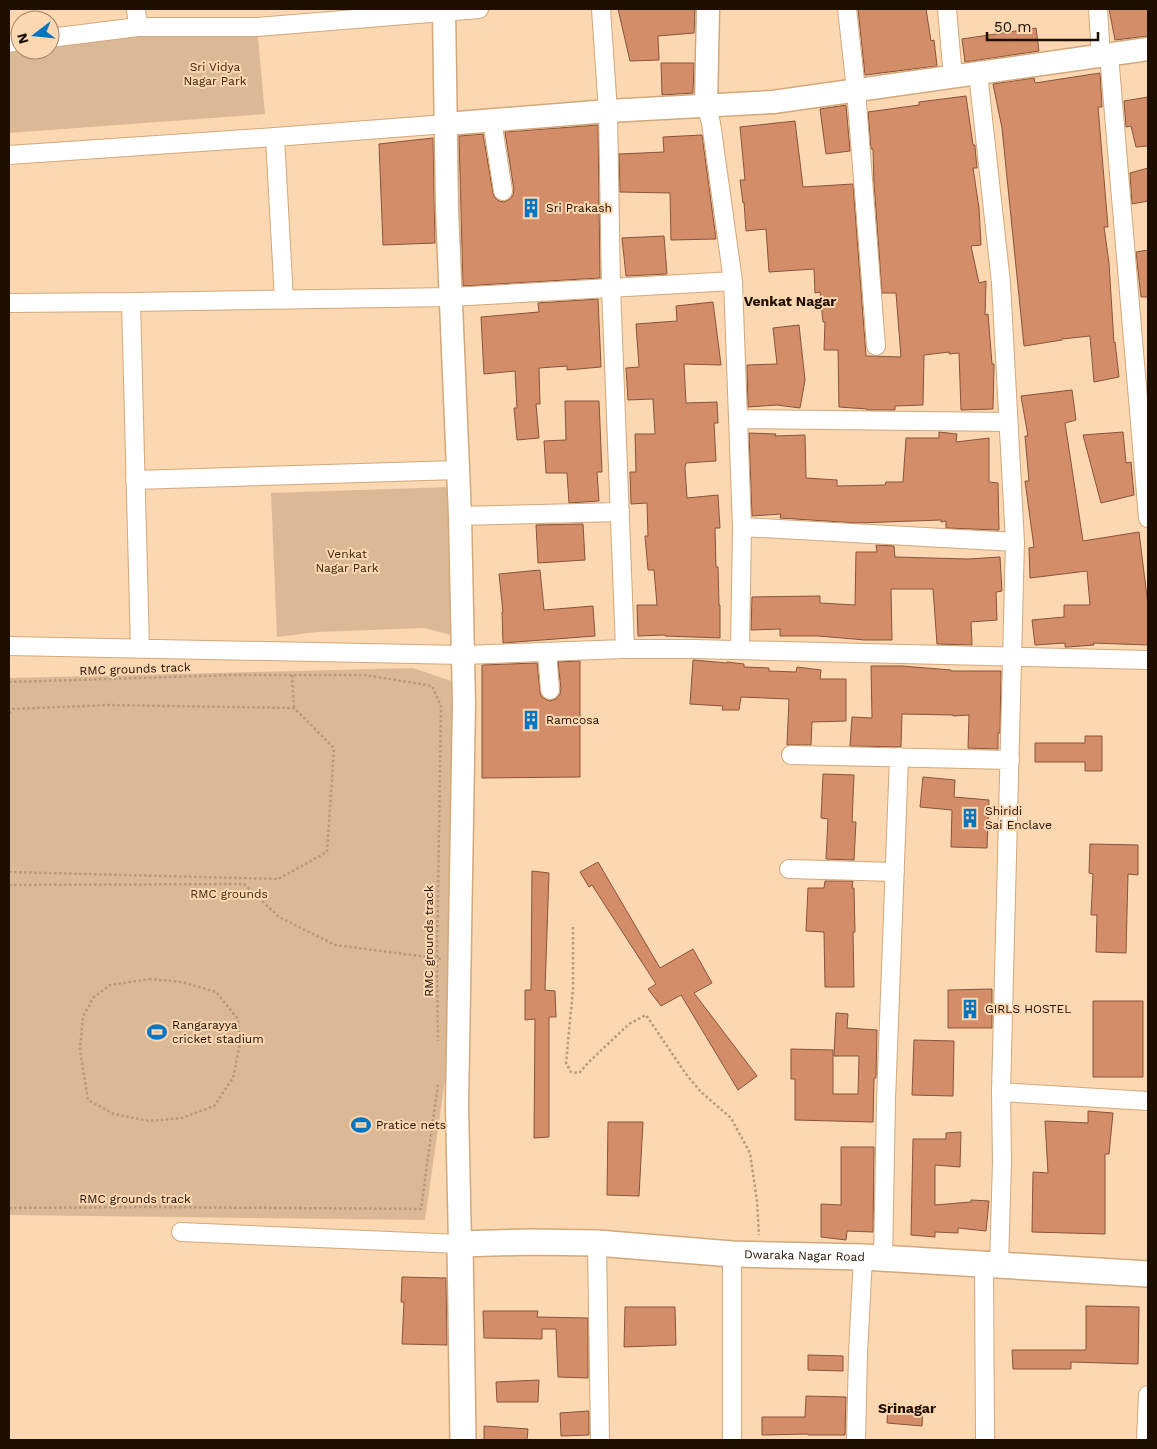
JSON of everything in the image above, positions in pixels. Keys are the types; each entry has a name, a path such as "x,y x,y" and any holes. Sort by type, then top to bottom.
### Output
{"main road":[{"name":"Dwaraka Nagar Road","path":"460,1244 597,1243 732,1254 873,1258 1148,1274"},
{"path":"460,1244 463,1440"}],"street":[{"path":"136,9 138,27"},
{"path":"60,37 138,27 257,27 444,10 479,9"},
{"path":"601,9 608,111 612,287 625,649"},
{"path":"708,9 712,111 733,281 742,527 740,650"},
{"path":"712,111 723,9"},
{"path":"847,9 856,90 876,346"},
{"path":"947,9 953,76"},
{"path":"1098,9 1105,55 1148,518"},
{"path":"181,1232 460,1244 456,1106 464,713 460,516 447,208 444,10"},
{"path":"9,155 276,137 608,111 712,111 1148,49"},
{"path":"978,73 1000,283 1015,542 1001,1092 1002,1162 992,1265 986,1440"},
{"path":"492,120 503,191"},
{"path":"276,137 284,300"},
{"path":"9,304 451,297 733,281"},
{"path":"130,302 140,649"},
{"path":"738,419 1008,422"},
{"path":"135,480 458,470"},
{"path":"460,516 620,512"},
{"path":"742,527 1015,542"},
{"path":"9,646 463,655 625,649 740,650 1148,660"},
{"path":"547,652 550,690"},
{"path":"791,755 1010,760"},
{"path":"856,1440 858,1354 873,1258 886,1100 899,757"},
{"path":"789,869 895,872"},
{"path":"1001,1092 1148,1100"},
{"path":"597,1243 600,1440"},
{"path":"732,1254 732,1440"},
{"path":"1146,1440 1148,1395"}],"path":[{"name":"RMC grounds track","path":"9,682 234,675 364,675 432,686 441,706 437,959 438,1047"},
{"path":"9,872 278,879 327,852 334,748 294,708 292,675"},
{"path":"9,713 13,709 107,705 294,708"},
{"path":"9,885 244,884 280,916 335,945 437,959"},
{"path":"573,927 573,989 566,1063 571,1072 579,1073 629,1024 646,1015 691,1080 731,1118 750,1153 758,1201 760,1254"},
{"path":"149,979 182,982 216,992 238,1019 240,1043 233,1078 214,1106 182,1118 149,1121 114,1114 88,1100 80,1050 83,1016 94,998 110,985 149,979"},
{"name":"RMC grounds track","path":"9,1208 421,1209 439,1076"}],"green space":[{"name":"Sri Vidya Nagar Park","path":"257,27 265,114 9,133 9,47 10,60 60,60 60,42"},
{"name":"Venkat Nagar Park","path":"449,487 455,636 424,628 317,632 277,637 271,493"},
{"name":"RMC grounds","path":"413,668 454,682 446,1073 425,1220 9,1215 9,678"}],"building":[{"path":"618,9 695,9 694,33 658,36 659,60 630,61"},
{"path":"858,9 926,9 931,41 934,40 937,66 865,75"},
{"path":"1109,9 1148,9 1148,36 1115,40"},
{"path":"1036,28 1039,51 965,62 962,39"},
{"path":"661,63 694,63 693,93 662,95"},
{"path":"1100,73 1102,107 1098,107 1108,227 1104,227 1109,263 1114,343 1119,377 1094,382 1090,336 1024,346 1002,128 993,84 1034,78 1035,83"},
{"path":"966,96 973,145 975,145 977,168 973,168 979,208 981,245 971,246 979,283 986,281 985,315 988,314 992,364 994,364 993,409 961,410 959,353 949,354 949,352 924,355 923,405 895,406 895,410 839,407 838,350 824,350 825,322 823,322 820,292 815,293 814,269 769,272 766,229 746,231 740,180 745,180 740,127 795,121 803,187 853,184 866,356 901,357 896,293 882,293 873,149 871,149 868,112 919,105 919,102"},
{"path":"1148,97 1148,146 1136,147 1131,126 1126,127 1124,101"},
{"path":"846,105 850,151 826,154 820,109"},
{"name":"Sri Prakash","path":"598,125 600,278 463,286 459,136 483,134 493,193 495,198 504,202 510,199 514,190 505,132"},
{"path":"702,135 716,239 671,240 670,193 620,192 619,154 664,152 663,137"},
{"path":"433,138 435,243 383,245 379,144"},
{"path":"1148,168 1148,201 1132,204 1130,173"},
{"path":"664,236 667,274 626,276 622,238"},
{"path":"1148,250 1148,297 1141,297 1136,252"},
{"path":"598,299 601,367 567,370 567,366 539,368 540,404 536,404 539,438 517,440 514,408 517,408 515,371 484,374 481,317 539,312 538,303"},
{"path":"713,302 721,365 684,364 686,403 717,402 718,423 714,423 716,461 686,463 685,468 687,498 718,495 720,528 715,528 720,638 665,635 638,636 637,605 657,605 654,570 648,570 645,536 648,536 647,503 631,504 630,472 636,472 635,434 655,434 653,399 628,400 626,368 639,367 636,324 677,321 676,306"},
{"path":"799,325 805,380 800,408 777,405 748,407 747,365 777,364 773,328"},
{"path":"1072,390 1076,420 1065,423 1083,541 1139,532 1148,605 1148,645 1093,643 1094,645 1065,647 1065,643 1035,645 1032,620 1064,617 1064,605 1090,605 1087,571 1030,578 1029,548 1034,547 1025,481 1029,481 1025,436 1028,436 1021,396"},
{"path":"565,401 599,401 602,472 597,472 599,501 569,503 567,473 546,473 544,441 566,440"},
{"path":"939,432 957,434 956,442 989,438 989,482 998,483 999,530 946,528 946,521 941,522 941,520 857,523 780,518 781,514 752,516 749,433 776,434 775,436 805,435 806,478 837,480 837,486 885,485 886,482 903,482 906,438 939,438"},
{"path":"1123,432 1126,463 1131,462 1134,495 1101,503 1083,435"},
{"path":"583,524 585,560 538,563 536,525"},
{"path":"876,545 894,546 895,557 968,559 1000,557 1002,591 996,592 997,620 971,622 972,645 937,644 933,589 891,589 892,640 780,636 780,629 751,630 752,597 820,596 820,603 855,605 856,552 877,552"},
{"path":"540,570 544,610 593,606 595,636 503,643 503,612 499,574"},
{"path":"693,660 744,664 744,667 769,668 769,671 796,672 797,667 821,670 820,679 846,679 846,721 812,722 811,745 787,745 789,699 741,697 739,710 722,710 723,706 690,704"},
{"name":"Ramcosa","path":"580,661 580,777 482,778 482,665 537,663 541,696 550,701 556,699 560,694 558,662"},
{"path":"871,666 902,666 951,671 1001,671 998,749 968,748 969,715 902,714 901,747 850,746 852,717 872,718"},
{"path":"1085,736 1102,736 1102,771 1085,771 1085,762 1035,762 1035,743 1085,743"},
{"path":"823,774 854,775 852,822 856,822 854,860 826,859 828,819 821,818"},
{"name":"Shiridi Sai Enclave","path":"923,777 955,780 954,797 989,800 987,848 951,847 952,810 920,807"},
{"path":"1090,844 1138,845 1138,875 1128,874 1126,953 1096,952 1097,915 1091,915 1093,874 1089,873"},
{"path":"598,862 660,968 693,949 712,983 694,993 757,1076 738,1090 681,995 661,1006 648,989 656,984 592,885 589,887 580,872"},
{"path":"532,871 549,873 545,990 555,991 556,1017 549,1017 549,1137 534,1138 535,1019 525,1020 525,990 531,990"},
{"path":"825,881 853,881 855,932 853,932 854,987 825,987 824,932 806,931 808,888 824,888"},
{"name":"GIRLS HOSTEL","path":"992,989 992,1028 948,1028 948,990"},
{"path":"1093,1001 1143,1001 1143,1077 1093,1077"},
{"path":"836,1013 848,1014 847,1028 877,1030 873,1122 795,1120 795,1079 791,1079 791,1049 833,1050 833,1094 858,1094 859,1056 834,1056"},
{"path":"914,1040 954,1041 953,1096 912,1095"},
{"path":"1088,1111 1113,1113 1109,1154 1105,1154 1105,1234 1032,1232 1033,1172 1048,1173 1045,1121 1088,1123"},
{"path":"608,1122 643,1122 639,1196 607,1195"},
{"path":"961,1132 960,1167 935,1165 935,1205 971,1202 971,1200 989,1201 986,1231 958,1228 958,1233 935,1232 935,1237 911,1235 913,1139 946,1139 946,1133"},
{"path":"841,1147 874,1147 873,1232 847,1231 846,1240 821,1237 821,1204 841,1205"},
{"path":"402,1277 446,1278 447,1345 402,1344 404,1302 401,1302"},
{"path":"1086,1306 1139,1307 1138,1364 1071,1362 1071,1369 1013,1369 1012,1350 1086,1350"},
{"path":"625,1307 675,1307 676,1345 624,1347"},
{"path":"483,1311 538,1311 537,1317 588,1318 588,1378 558,1377 556,1329 542,1329 542,1339 484,1338"},
{"path":"808,1355 843,1356 843,1371 808,1370"},
{"path":"539,1380 538,1402 497,1402 496,1382"},
{"path":"806,1396 846,1397 845,1435 762,1435 762,1417 805,1417"},
{"path":"888,1404 923,1407 922,1426 887,1423"},
{"path":"589,1411 589,1435 561,1436 560,1413"},
{"path":"484,1426 528,1429 527,1440 484,1440"}],"place":[{"name":"Sri Prakash","path":"531,208"},
{"name":"Ramcosa","path":"531,720"},
{"name":"Shiridi Sai Enclave","path":"970,818"},
{"name":"GIRLS HOSTEL","path":"970,1009"},
{"name":"Rangarayya cricket stadium","path":"157,1032"},
{"name":"Pratice nets","path":"361,1125"}],"district":[{"name":"Venkat Nagar","path":"790,301"},
{"name":"Srinagar","path":"907,1408"}]}
